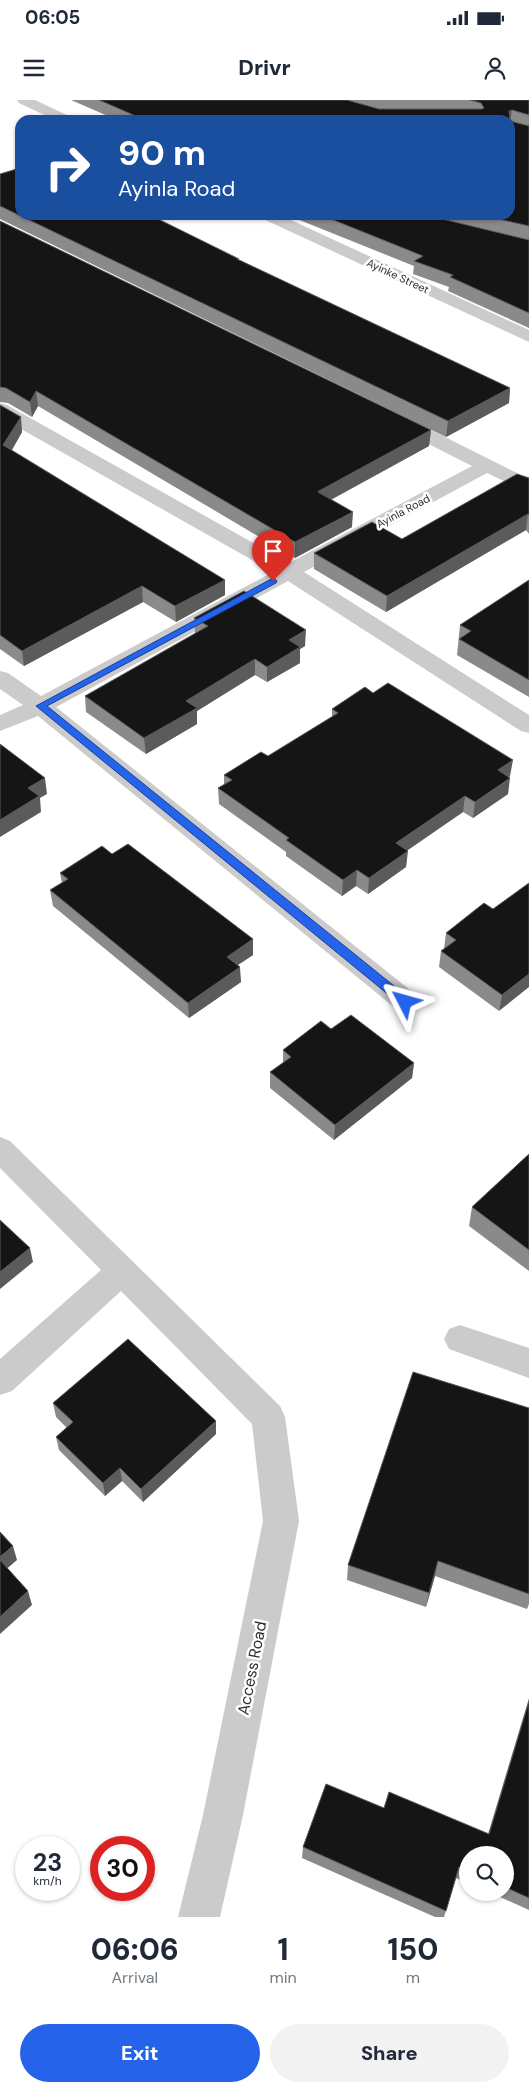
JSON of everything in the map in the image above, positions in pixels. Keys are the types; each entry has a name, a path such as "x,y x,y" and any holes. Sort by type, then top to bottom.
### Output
{"street":[{"path":"24,100 56,115"},
{"name":"Ayinke Street","path":"278,220 529,337"},
{"path":"0,409 289,572 529,726"},
{"path":"381,413 529,487"},
{"name":"Ayinla Road","path":"0,724 40,706 488,465"},
{"path":"0,678 40,706 405,1002"},
{"path":"0,1148 122,1271 0,1380"},
{"name":"Access Road","path":"122,1271 268,1417 281,1521 223,1815 199,1917"},
{"path":"460,1339 529,1363"}],"building":[{"path":"99,100 347,100 379,109 482,109 484,108 481,103 470,100 529,100 529,115 512,110 509,111 509,115 134,115"},
{"path":"515,122 529,126 529,226 503,220 515,220"},
{"path":"15,170 15,213 0,206 0,174"},
{"path":"29,220 160,220 239,259 237,259 510,388 448,421"},
{"path":"333,220 447,220 529,240 529,313 450,277 453,275 414,261 423,256"},
{"path":"0,221 431,430 319,491 353,512 295,542 36,391 30,402 6,388 0,387"},
{"path":"0,405 21,417 3,445 225,580 175,606 142,586 22,651 0,635"},
{"path":"517,474 529,478 529,515 387,596 314,553 372,522 402,539"},
{"path":"529,580 529,680 459,639 471,631 460,625"},
{"path":"244,591 306,630 289,640 300,647 267,667 255,659 186,701 197,708 144,738 85,696 208,626 194,618"},
{"path":"388,683 513,760 498,770 510,778 475,802 465,796 396,843 408,851 369,878 357,870 343,880 286,840 289,838 218,788 232,780 224,775 261,752 268,756 338,713 332,709 365,687 373,693"},
{"path":"0,744 45,778 28,788 39,796 0,820"},
{"path":"128,844 253,939 227,957 240,967 188,1003 50,890 68,879 60,873 102,846 112,854"},
{"path":"529,883 529,974 502,995 441,951 456,940 446,933 484,903 493,909"},
{"path":"351,1015 414,1063 335,1125 270,1072 291,1057 283,1050 321,1021 331,1029"},
{"path":"529,1154 529,1250 472,1207"},
{"path":"0,1220 30,1248 0,1272"},
{"path":"128,1339 216,1421 141,1489 120,1468 103,1483 56,1437 73,1422 53,1403"},
{"path":"413,1372 529,1408 529,1594 438,1561 429,1593 348,1565"},
{"path":"0,1532 13,1546 0,1557"},
{"path":"0,1560 28,1591 0,1617"},
{"path":"529,1701 529,1898 514,1891 514,1846 459,1846 459,1867 446,1911 303,1847 326,1784 384,1808 389,1792 489,1834"}],"route":[{"path":"273,581 40,706 405,1002"}]}
